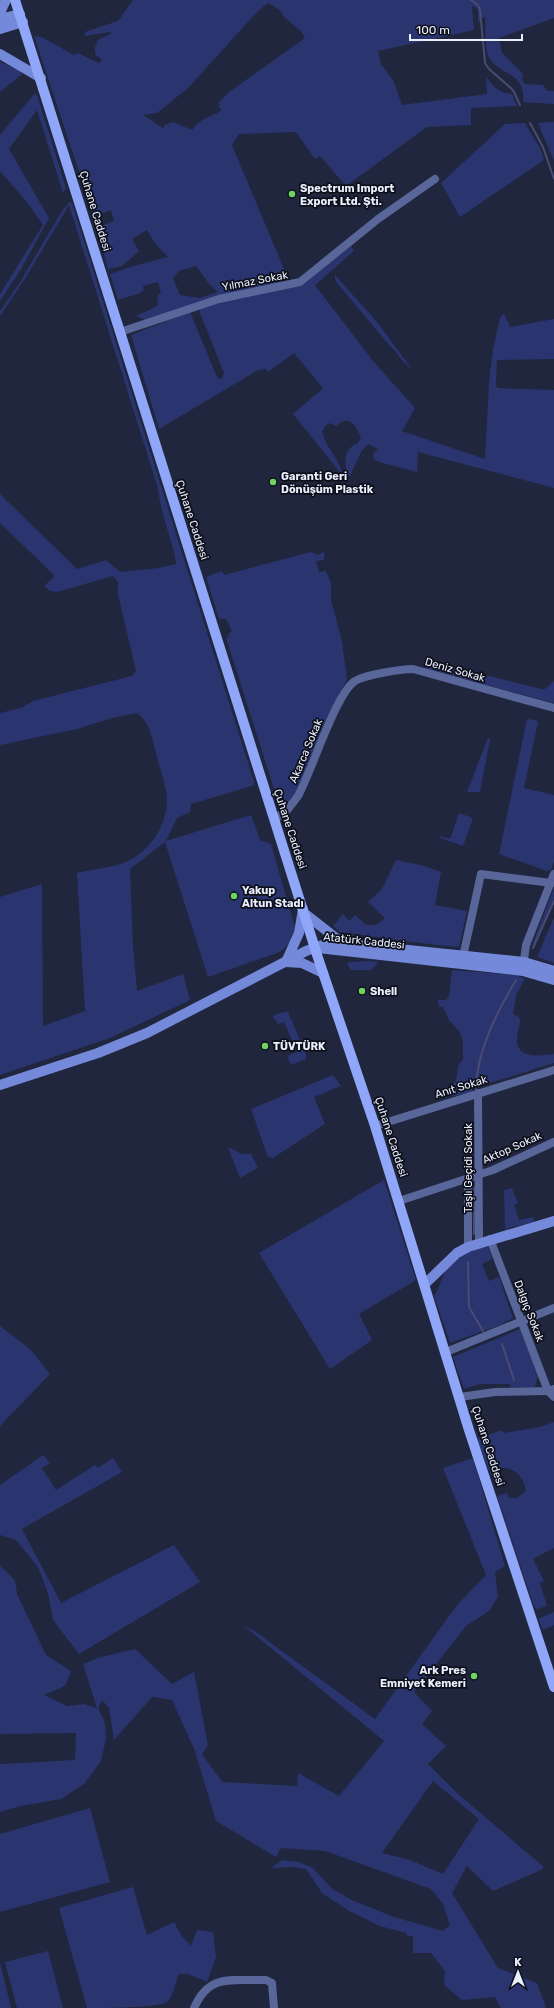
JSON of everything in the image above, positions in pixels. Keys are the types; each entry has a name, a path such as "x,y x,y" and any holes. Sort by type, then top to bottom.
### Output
{"main road":[{"path":"0,12 6,0"},
{"name":"Çuhane Caddesi","path":"15,0 303,911 375,1126 470,1430 554,1687"},
{"path":"0,19 21,18"},
{"path":"0,28 21,18"},
{"path":"0,54 40,78"},
{"path":"286,962 299,934 303,911 341,942"},
{"name":"Atatürk Caddesi","path":"316,948 331,942 341,942 462,960"},
{"path":"0,1085 98,1053 147,1033 316,948"},
{"name":"Atatürk Caddesi","path":"316,948 462,960 554,971"},
{"path":"286,962 302,963 323,973"},
{"name":"Atatürk Caddesi","path":"523,967 554,980"},
{"path":"425,1284 457,1253 468,1247 479,1242 554,1221"}],"street":[{"name":"Yılmaz Sokak","path":"120,332 219,299 300,282 378,219 435,179"},
{"name":"Deniz Sokak","path":"350,685 357,680 403,669 412,669 554,708"},
{"name":"Akarca Sokak","path":"274,820 288,809 298,796 339,702 350,685"},
{"path":"462,960 481,874 551,883"},
{"path":"523,967 526,945 554,874"},
{"name":"Anıt Sokak","path":"375,1126 554,1070"},
{"name":"Taşlı Geçidi Sokak","path":"478,1093 479,1242"},
{"name":"Aktop Sokak","path":"399,1201 478,1175 554,1142"},
{"path":"468,1178 468,1247"},
{"name":"Dalgıç Sokak","path":"490,1239 521,1321 551,1390"},
{"path":"446,1352 554,1308"},
{"path":"460,1397 495,1392 551,1390 554,1397"},
{"path":"194,2008 201,1993 214,1983 266,1980 272,1983 274,2008"}],"shaded area":[{"path":"133,0 554,0 554,18 499,38 502,53 523,74 522,80 525,84 543,85 547,91 554,91 554,104 523,102 523,91 520,84 515,78 497,67 488,55 485,17 482,18 478,24 478,10 472,6 474,30 378,51 381,64 394,82 402,105 487,94 486,76 496,88 503,92 512,94 517,106 471,108 471,125 427,127 346,186 320,156 315,159 296,132 239,134 232,145 284,269 282,283 146,320 136,316 157,306 158,295 161,294 158,282 143,286 144,290 140,293 118,300 110,274 168,257 154,242 147,230 132,239 139,251 122,266 108,269 97,227 114,221 111,210 94,217 34,36 42,37 74,55 78,53 99,63 102,60 95,54 95,47 98,40 111,34 110,32 85,36 85,32 118,21","holes":["268,3 280,10 284,17 301,31 305,38 229,92 219,102 219,107 222,110 202,120 192,130 173,122 165,125 163,128 143,115 157,113 188,88 256,13","196,266 210,285 218,292 200,298 180,295 173,278 179,271"]},
{"path":"0,62 19,70 22,74 0,92"},
{"path":"35,93 38,98 66,188 63,193 37,110 9,149 49,218 20,271 0,301 0,294 43,225 27,202 0,171 0,135"},
{"path":"554,122 554,161 538,123"},
{"path":"525,123 540,148 544,160 460,217 441,183 505,124"},
{"path":"69,202 72,203 255,785 191,804 190,812 177,818 166,841 251,815 260,840 271,844 295,928 289,944 280,952 208,977 165,842 130,869 133,948 137,991 183,974 190,1000 110,1038 0,1075 0,897 42,884 43,1026 85,1011 77,873 116,865 137,856 152,841 158,832 166,812 167,801 166,791 149,728 142,717 137,713 112,718 77,729 0,745 0,713 21,708 33,701 132,676 136,671 118,594 118,582 113,576 57,592 50,591 44,586 55,576 0,523 0,494 77,569 106,560 120,572 159,568 176,564 162,511 157,485 69,205 26,277 0,316 0,311 19,284 60,214"},
{"path":"351,246 354,251 315,285 373,361 415,408 402,431 485,459 489,383 493,350 500,317 504,314 510,327 554,319 554,359 497,360 496,384 497,388 554,390 554,488 418,452 417,472 379,462 374,459 373,454 378,449 368,444 361,452 350,476 348,476 345,461 347,452 358,443 361,438 357,429 349,421 345,421 336,426 330,423 325,426 322,432 341,469 343,476 293,414 323,388 294,353 268,372 266,369 258,370 159,429 131,335 190,312 216,375 219,379 222,379 224,373 200,313 200,308 233,299 295,287 303,284"},
{"path":"335,275 377,322 411,368 390,346 337,283"},
{"path":"311,552 318,555 324,552 324,560 316,561 319,572 326,571 331,583 331,600 342,641 347,680 339,694 301,786 288,802 283,803 276,795 226,638 229,637 228,634 232,631 226,619 219,619 206,577 222,571 224,575"},
{"path":"426,665 449,671 450,666 541,689 545,689 554,681 554,703 427,669"},
{"path":"527,719 536,720 538,722 524,788 554,795 554,861 551,870 547,871 499,854"},
{"path":"488,738 490,739 480,792 467,792"},
{"path":"459,813 473,818 463,846 440,838 440,836 450,839"},
{"path":"396,860 421,865 441,872 435,905 467,911 459,947 340,932 333,926 343,914 349,921 355,915 366,925 376,925 385,918 368,902 382,889"},
{"path":"554,888 554,898 537,940 532,945"},
{"path":"554,917 554,963 537,957"},
{"path":"349,962 377,962 377,964 371,970 351,970 347,964"},
{"path":"452,970 516,975 525,979 516,995 513,1014 519,1017 520,1020 517,1039 519,1048 526,1054 554,1054 554,1063 490,1083 473,1085 472,1093 452,1096 445,1095 443,1088 451,1086 456,1081 458,1066 463,1059 463,1042 459,1031 449,1020 443,1007 439,1007 438,1000 446,1000 449,997"},
{"path":"288,1012 306,1054 306,1059 291,1065 287,1056 297,1052 284,1022 278,1024 273,1017 274,1015"},
{"path":"333,1075 341,1086 314,1097 325,1124 273,1158 268,1157 251,1109"},
{"path":"228,1147 242,1154 251,1154 258,1168 240,1178"},
{"path":"384,1180 416,1280 359,1314 372,1340 330,1369 259,1253"},
{"path":"512,1188 518,1203 514,1205 519,1220 533,1217 534,1222 505,1229 504,1190"},
{"path":"488,1247 492,1259 482,1264 489,1281 499,1277 513,1318 500,1325 450,1343 434,1296 438,1290 445,1271 450,1264 465,1253"},
{"path":"0,1326 30,1349 50,1374 0,1426"},
{"path":"520,1329 538,1375 535,1387 510,1387 510,1384 480,1384 464,1389 453,1357"},
{"path":"554,1422 554,1548 533,1559 544,1581 540,1583 547,1606 537,1609 534,1607 497,1496 507,1493 509,1498 517,1498 526,1491 525,1487 521,1478 511,1469 507,1468 502,1468 499,1472 500,1478 493,1480 477,1440 502,1430 504,1433 540,1427"},
{"path":"43,1455 50,1463 42,1468 56,1490 95,1465 98,1468 113,1458 122,1472 22,1529 61,1603 174,1545 200,1582 79,1654 53,1620 48,1593 38,1567 16,1540 0,1535 0,1485"},
{"path":"473,1458 505,1566 495,1572 498,1597 489,1611 466,1626 414,1692 432,1711 422,1724 446,1746 428,1764 458,1794 544,1867 541,1870 493,1891 467,1866 452,1893 498,1968 537,1983 546,2008 501,2008 495,1997 462,2000 444,1985 445,1971 431,1953 413,1953 413,1936 407,1936 406,1933 380,1926 349,1911 322,1893 306,1869 292,1867 271,1868 282,1860 299,1862 313,1868 332,1889 354,1901 394,1917 443,1931 450,1925 443,1904 431,1889 325,1851 281,1848 276,1857 216,1821 195,1751 172,1700 152,1697 114,1740 109,1708 102,1700 98,1708 105,1723 106,1739 101,1761 84,1784 61,1799 21,1806 0,1812 0,1764 75,1760 76,1733 0,1734 0,1566 15,1580 17,1594 46,1655 71,1671 65,1686 44,1695 67,1706 84,1704 97,1708 83,1664 101,1657 135,1649 172,1684 194,1672 208,1745 202,1754 222,1782 297,1786 298,1773 339,1796 384,1741 243,1625 253,1630 375,1719 457,1605 486,1575 443,1468","holes":["433,1781 479,1819 443,1874 410,1860 382,1853"]},
{"path":"554,1612 554,1625 543,1630 538,1619"},
{"path":"90,1808 110,1882 0,1912 0,1834"},
{"path":"133,1887 147,1935 174,1922 181,1935 191,1946 197,1930 213,1932 216,1957 207,1982 188,1974 179,1974 173,1992 167,2002 162,2004 142,2007 87,2008 59,1908"},
{"path":"48,1951 63,2008 17,2008 5,1962"},
{"path":"0,1962 11,2008 0,2008"}],"waterway":[{"path":"471,0 478,5 480,10 485,63 489,69 513,90 520,105"},
{"path":"530,123 543,147 554,179"},
{"path":"533,948 554,901"},
{"path":"476,1088 480,1060 489,1032 516,980"},
{"path":"474,1188 474,1234"},
{"path":"468,1262 469,1307 483,1331"},
{"path":"502,1344 514,1380"}],"place":[{"name":"Spectrum Import Export Ltd. Şti.","path":"292,194"},
{"name":"Garanti Geri Dönüşüm Plastik","path":"273,482"},
{"name":"Yakup Altun Stadı","path":"234,896"},
{"name":"Shell","path":"362,991"},
{"name":"TÜVTÜRK","path":"265,1046"},
{"name":"Ark Pres Emniyet Kemeri","path":"474,1676"}]}
